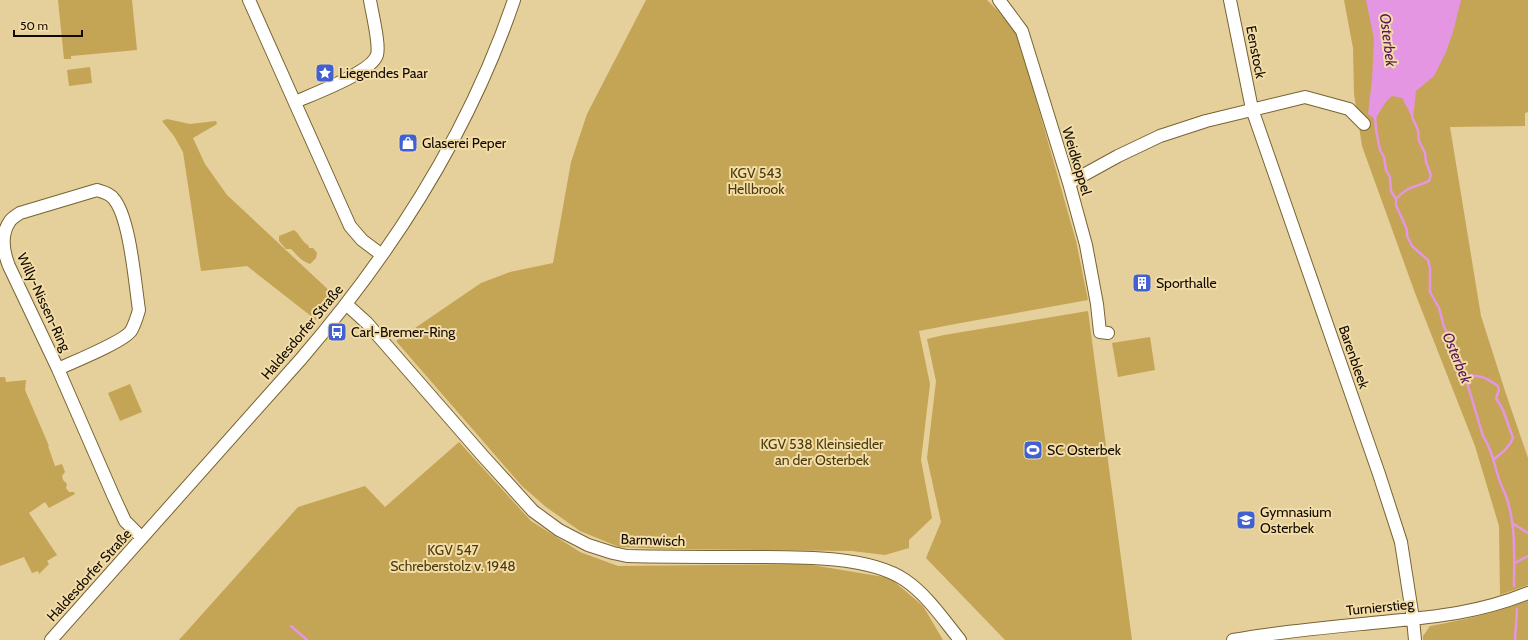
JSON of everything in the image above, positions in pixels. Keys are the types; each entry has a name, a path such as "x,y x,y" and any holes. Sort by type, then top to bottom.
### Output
{"street":[{"path":"249,0 350,226 362,240 382,255"},
{"path":"295,102 356,74 373,62 377,54 378,46 370,0"},
{"name":"Haldesdorfer Straße","path":"51,640 302,359 346,304 382,255 451,146 482,82 514,0"},
{"name":"Weidkoppel","path":"999,0 1022,31 1069,183 1086,245 1097,304 1100,332 1108,333"},
{"name":"Eenstock","path":"1230,0 1252,109"},
{"path":"1069,183 1118,156 1160,136 1206,121 1305,97 1350,109 1364,124"},
{"name":"Barenbleek","path":"1252,109 1399,534 1415,640"},
{"name":"Willy-Nissen-Ring","path":"58,368 113,343 130,332 136,322 139,310 124,216 114,199 107,193 97,190 20,212 10,221 3,240 5,257 58,368 125,521 142,538"},
{"name":"Barmwisch","path":"346,304 367,323 533,511 559,530 588,545 627,556 796,557 856,563 886,570 905,580 925,596 960,640"},
{"name":"Turnierstieg","path":"1233,640 1271,633 1460,614 1507,602 1528,593"}],"green space":[{"path":"58,0 132,0 137,50 71,56 71,59 64,59"},
{"name":"KGV 543 Hellbrook","path":"646,0 987,0 1018,36 1076,241 1088,300 919,331 930,384 921,460 932,518 909,540 909,548 885,555 852,551 663,549 619,547 580,531 546,507 522,486 396,341 481,283 510,272 553,263 571,162 587,114"},
{"path":"1344,0 1528,0 1528,112 1525,113 1525,126 1450,127 1481,316 1528,458 1528,585 1500,595 1499,526 1475,446 1415,293 1362,146 1354,94 1353,48"},
{"path":"90,67 92,83 69,86 67,70"},
{"path":"167,119 190,124 216,121 217,124 193,138 205,164 227,195 335,296 316,320 247,266 201,271 183,152 174,136 162,121"},
{"path":"294,230 309,248 313,248 317,253 316,258 310,264 302,260 291,249 286,249 279,241 279,236"},
{"path":"1088,311 1132,640 1005,640 926,558 941,522 927,458 936,381 927,339"},
{"path":"1150,337 1155,370 1118,377 1112,343"},
{"path":"0,377 5,377 6,382 26,380 25,390 49,446 55,466 62,464 65,472 62,476 63,480 67,484 66,488 69,492 74,492 75,494 49,508 45,502 29,513 57,555 47,561 49,564 39,574 38,571 32,573 24,557 0,566"},
{"path":"130,384 142,412 120,421 108,393"},
{"name":"KGV 547 Schreberstolz v. 1948","path":"459,442 531,521 580,552 618,566 806,564 890,578 923,606 943,640 179,640 298,507 365,486 385,507"},
{"path":"1528,600 1528,640 1423,640 1423,636 1430,626 1480,616"}],"water":[{"path":"1366,0 1461,0 1446,52 1434,76 1416,91 1413,119 1402,98 1392,96 1375,119 1368,114 1374,39"}],"waterway":[{"name":"Osterbek","path":"1375,116 1380,150 1384,157 1386,170 1390,177 1391,191 1396,199 1396,205 1412,246 1428,260 1430,268 1430,292 1439,308 1444,327 1452,342 1465,376 1483,436 1491,451 1510,509 1513,531 1514,586"},
{"name":"Osterbek","path":"1396,199 1407,190 1429,181 1431,175 1426,162 1425,153 1419,141 1418,130 1412,117"},
{"path":"1465,376 1483,377 1498,386 1499,390 1496,398 1503,410 1513,438 1507,447 1494,459"},
{"name":"Osterbek","path":"1512,523 1528,533"},
{"name":"Osterbek","path":"1515,563 1528,556"},
{"name":"Osterbek","path":"1515,640 1517,609"},
{"path":"291,626 307,640"}],"place":[{"name":"Liegendes Paar","path":"325,73"},
{"name":"Glaserei Peper","path":"408,143"},
{"name":"Sporthalle","path":"1142,283"},
{"name":"Carl-Bremer-Ring","path":"337,332"},
{"name":"SC Osterbek","path":"1033,450"},
{"name":"Gymnasium Osterbek","path":"1246,520"}],"park label":[{"name":"KGV 538 Kleinsiedler an der Osterbek","path":"822,452"}]}
